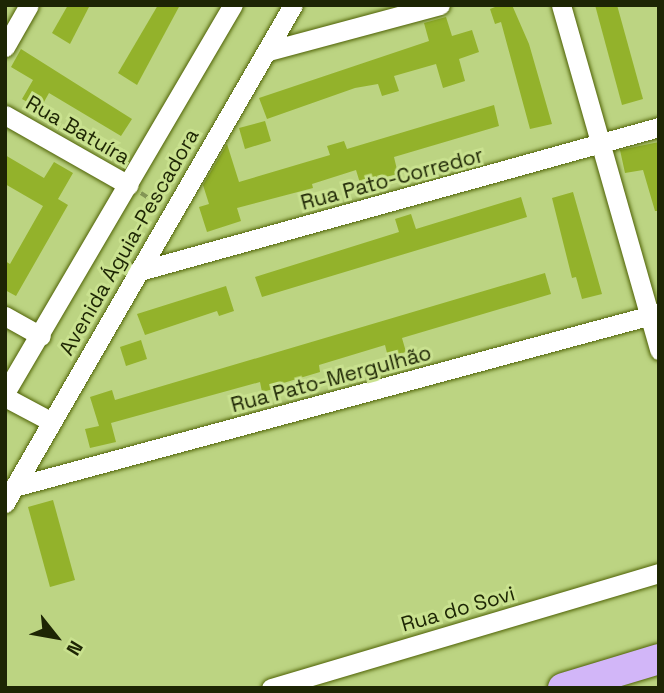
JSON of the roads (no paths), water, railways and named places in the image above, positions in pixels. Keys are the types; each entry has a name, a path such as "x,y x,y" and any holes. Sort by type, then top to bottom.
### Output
{"main road":[{"path":"563,688 659,659"}],"street":[{"path":"5,47 29,5"},
{"name":"Avenida Águia-Pescadora","path":"5,395 233,5"},
{"name":"Avenida Águia-Pescadora","path":"10,495 136,272 293,5"},
{"path":"268,51 440,5"},
{"path":"561,5 600,146 654,315 659,350"},
{"name":"Rua Batuíra","path":"5,114 128,186"},
{"name":"Rua Pato-Corredor","path":"136,272 600,146 659,127"},
{"name":"Rua Pato-Mergulhão","path":"10,495 654,315"},
{"path":"5,316 41,336"},
{"path":"5,395 52,422"},
{"name":"Rua do Sovi","path":"271,688 659,573"}]}
